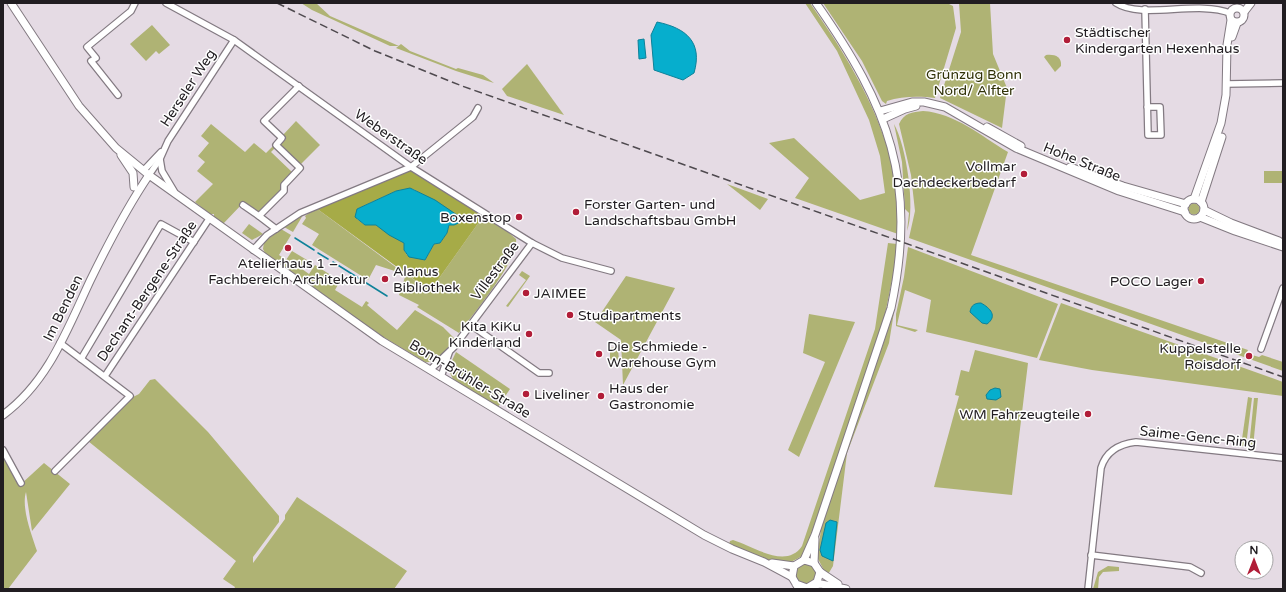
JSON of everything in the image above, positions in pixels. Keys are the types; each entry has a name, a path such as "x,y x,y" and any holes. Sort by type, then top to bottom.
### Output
{"street":[{"name":"Bonn-Brühler-Straße","path":"11,3 72,97 116,148 209,219 382,341 704,535 732,550 764,562 796,583"},
{"path":"118,95 91,62 96,58 87,47 131,10 135,3"},
{"name":"Weberstraße","path":"166,3 234,40 411,167 532,243 562,258 611,271"},
{"path":"816,3 860,70 880,111 897,168 901,195 902,241 898,274 891,308 815,535 804,560 794,566 796,583 803,587 811,587 821,584 846,589"},
{"path":"1116,3 1130,9 1213,8 1233,18 1243,19 1242,8"},
{"path":"1251,3 1242,8 1234,8 1227,45 1228,108 1223,131 1201,202 1204,210 1230,223 1283,243"},
{"path":"1145,9 1147,107 1148,135 1160,135 1160,107 1147,107"},
{"name":"Herseler Weg","path":"146,172 163,150 234,40"},
{"path":"1228,84 1283,83"},
{"path":"1228,84 1221,123 1194,199 1186,204 1185,212 1192,219 1200,217 1283,248"},
{"path":"259,216 284,191 284,185 300,168 276,145 282,138 264,121 299,86"},
{"name":"Hohe Straße","path":"880,111 912,102 924,102 945,107 975,123 987,132 1111,188 1185,212"},
{"name":"Hohe Straße","path":"883,119 905,109 933,104"},
{"path":"253,250 260,241 276,229 316,206 411,167 473,117 478,108"},
{"name":"Hohe Straße","path":"1017,146 1101,178 1186,204"},
{"path":"116,148 133,173 134,187"},
{"name":"Herseler Weg","path":"146,172 160,159 163,150"},
{"name":"Bonn-Brühler-Straße","path":"160,159 166,180 177,195"},
{"name":"Im Benden","path":"131,201 134,187 146,172"},
{"name":"Im Benden","path":"3,416 18,403 39,380 60,343 146,172"},
{"path":"1194,199 1201,202"},
{"path":"243,205 276,229"},
{"path":"1200,217 1204,210"},
{"name":"Dechant-Bergene-Straße","path":"105,376 209,219"},
{"path":"81,360 161,224 194,242"},
{"name":"Villestraße","path":"430,370 449,353 532,243"},
{"path":"1261,349 1283,288"},
{"path":"471,324 539,373 548,373"},
{"path":"54,471 130,396 60,343"},
{"name":"Villestraße","path":"441,377 449,353"},
{"name":"Saime-Genc-Ring","path":"1088,589 1100,477 1104,460 1108,454 1124,443 1136,442 1283,458"},
{"path":"3,450 21,483"},
{"path":"815,535 814,563 820,572 846,589"},
{"path":"1091,556 1190,567 1201,573"},
{"path":"804,560 814,563"},
{"name":"Bonn-Brühler-Straße","path":"764,562 794,566"},
{"path":"811,587 817,582 820,572"}],"green space":[{"path":"301,3 316,3 330,16 399,46 390,46 312,10"},
{"path":"805,3 810,3 834,38 856,75 874,113 889,153 894,173 898,234 795,198 809,178 769,143 794,138 860,200 885,193 880,156 869,120 837,51"},
{"path":"823,3 947,3 953,6 956,28 935,98 905,97 887,101 886,104 882,101 862,61"},
{"name":"Grünzug Bonn Nord/ Alfter","path":"959,3 990,3 993,54 1007,88 1002,128 940,98 961,32"},
{"path":"152,25 170,45 159,54 156,51 146,61 130,44"},
{"path":"401,44 410,51 456,69 458,68 483,75 494,83 456,71 396,48"},
{"path":"1046,55 1055,55 1059,58 1061,66 1055,72 1044,57"},
{"path":"527,64 564,115 507,96 502,89"},
{"path":"923,111 946,116 957,121 1008,152 971,255 1248,350 1246,356 1251,358 1252,355 1259,357 1262,355 1283,362 1283,371 909,238 915,211 911,175 899,124 906,115"},
{"path":"296,121 320,145 300,165 279,146 286,139 283,135"},
{"path":"211,124 245,152 254,143 266,153 273,146 275,148 271,152 292,172 281,184 281,190 258,212 243,203 223,224 214,217 214,214 210,214 195,202 213,184 197,171 205,162 198,156 209,143 201,136"},
{"path":"894,124 906,161 910,193 910,221 907,231 909,213 905,209 902,162"},
{"path":"411,170 484,215 430,291 316,208","holes":["413,189 460,217 461,222 449,225 447,233 440,243 434,244 425,260 407,255 404,250 404,243 401,240 376,225 365,225 357,219 357,209 396,191"]},
{"path":"1264,171 1282,171 1282,183 1264,183"},
{"path":"727,184 768,199 760,210"},
{"path":"1194,203 1198,205 1200,209 1198,213 1194,215 1190,213 1188,209 1190,205"},
{"path":"316,208 401,271 401,273 376,265 368,280 312,245 319,234 302,224 306,218 305,216"},
{"path":"303,215 293,232 284,227"},
{"path":"484,215 501,226 516,239 515,248 503,273 494,287 459,333 417,307 419,305 399,295 406,274 430,291"},
{"path":"249,224 263,234 252,240 242,233"},
{"path":"281,229 291,235 279,255 286,260 292,251 307,260 302,269 309,274 315,265 340,281 335,290 362,307 366,301 369,303 367,305 397,330 415,310 443,327 455,339 438,358 434,361 425,362 385,338 267,257 263,249 264,242"},
{"path":"888,243 897,244 894,271 884,319 804,555 790,562 776,562 759,557 729,544 730,541 733,540 759,551 778,556 787,556 795,553 802,546 875,329"},
{"path":"908,247 1058,304 1037,358 926,332 931,300 905,290 897,325 918,330 915,332 896,326 896,314 904,277"},
{"path":"522,271 530,276 508,307 506,306 526,280 519,275"},
{"path":"626,276 675,288 623,385 621,340 595,322"},
{"path":"1061,303 1283,382 1283,396 1092,370 1039,360"},
{"path":"894,312 889,343 847,453 833,566 827,576 817,557 822,523"},
{"path":"809,314 855,322 799,457 788,450 825,362 803,353"},
{"path":"618,347 619,362 610,362 610,348"},
{"path":"975,350 1028,363 1012,495 934,487 959,396 955,395 961,370 969,372"},
{"path":"456,352 510,389 498,407 453,379 448,369"},
{"path":"155,379 208,432 279,516 279,522 253,557 253,563 285,519 285,515 297,497 407,571 394,589 234,589 235,587 223,579 236,561 88,441 129,399 139,394 150,380"},
{"path":"1248,397 1252,398 1246,446 1241,446"},
{"path":"1254,398 1258,398 1253,447 1249,447"},
{"path":"4,456 20,485 44,463 70,484 32,531 26,492 26,514 37,551 8,589 3,589"},
{"path":"806,564 813,567 816,574 813,581 806,584 799,581 796,574 799,567"},
{"path":"1108,566 1119,567 1119,571 1103,572 1099,577 1098,589 1093,589 1098,572"}],"water":[{"path":"657,22 676,28 690,38 694,45 696,62 694,73 683,80 654,70 651,35"},
{"path":"644,39 646,58 639,59 638,40"},
{"path":"410,188 435,200 460,217 461,222 454,225 449,225 447,233 440,243 434,244 425,260 409,257 404,250 404,243 389,235 376,225 365,225 355,217 357,209 396,191"},
{"path":"981,303 992,312 992,318 987,324 982,323 970,312 974,305"},
{"path":"995,388 1000,389 1001,397 996,400 987,399 986,395 990,390"},
{"path":"830,520 837,522 833,561 822,556 820,550 826,523"}],"waterway":[{"path":"295,238 314,250"},
{"path":"318,253 328,259"},
{"path":"333,262 387,296"}],"railway":[{"path":"277,3 375,51 462,86 1283,377"}],"place":[{"name":"Städtischer Kindergarten Hexenhaus","path":"1067,40"},
{"name":"Vollmar Dachdeckerbedarf","path":"1024,174"},
{"name":"Forster Garten- und Landschaftsbau GmbH","path":"576,212"},
{"name":"Boxenstop","path":"519,217"},
{"name":"Atelierhaus 1 – Fachbereich Architektur","path":"288,248"},
{"name":"Alanus Bibliothek","path":"385,279"},
{"name":"POCO Lager","path":"1201,281"},
{"name":"JAIMEE","path":"526,293"},
{"name":"Studipartments","path":"570,315"},
{"name":"Kita KiKu Kinderland","path":"529,334"},
{"name":"Die Schmiede - Warehouse Gym","path":"599,354"},
{"name":"Kuppelstelle Roisdorf","path":"1249,356"},
{"name":"Liveliner","path":"526,394"},
{"name":"Haus der Gastronomie","path":"601,396"},
{"name":"WM Fahrzeugteile","path":"1088,414"}]}
